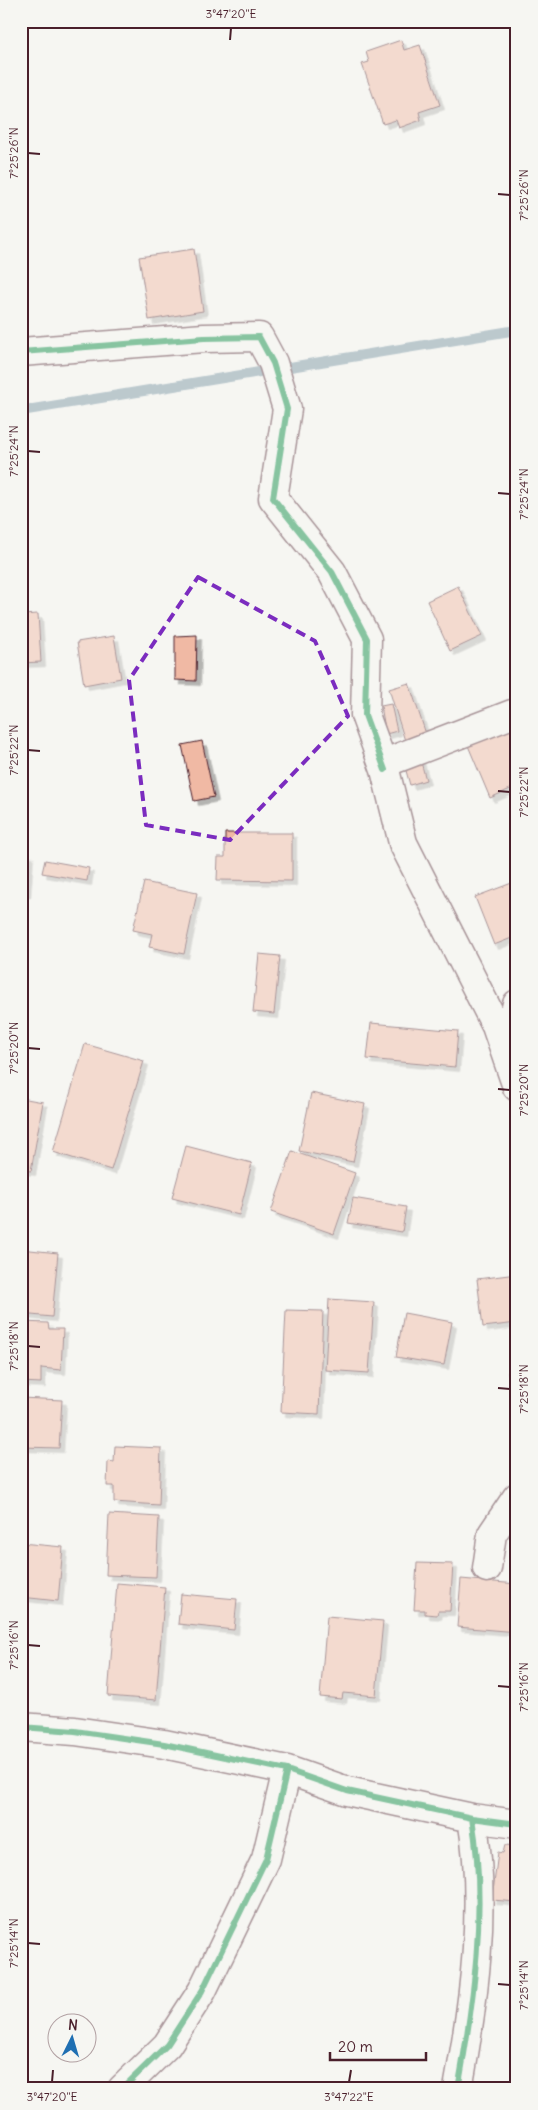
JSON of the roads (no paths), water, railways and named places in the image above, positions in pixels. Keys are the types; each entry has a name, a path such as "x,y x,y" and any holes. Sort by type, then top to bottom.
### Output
{"street":[{"path":"21,352 204,338 259,337 273,364 287,409 273,498 332,572 367,638 365,715 385,770 403,843 496,1026 517,1087"},
{"path":"385,770 388,763 395,759 512,714"},
{"path":"505,1052 517,1004"},
{"path":"488,1568 492,1534 517,1497"},
{"path":"21,1728 75,1731 164,1744 287,1770 347,1791 472,1818 517,1824"},
{"path":"122,2089 167,2045 202,1991 266,1860 287,1770"},
{"path":"458,2089 467,2039 479,1922 476,1845 472,1818"}],"waterway":[{"path":"21,411 517,330"}]}
